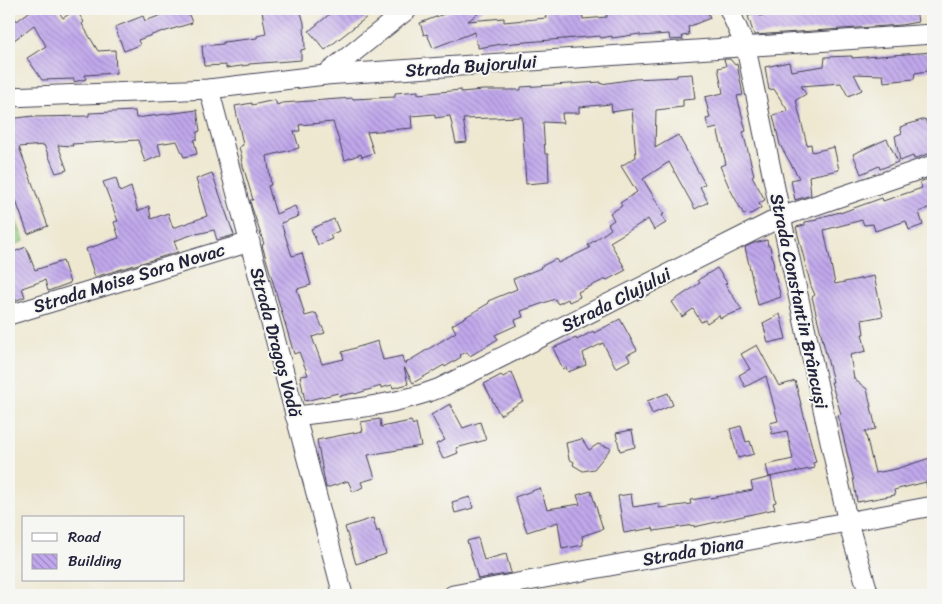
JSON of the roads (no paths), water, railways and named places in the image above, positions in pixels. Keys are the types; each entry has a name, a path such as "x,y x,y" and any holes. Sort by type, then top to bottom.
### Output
{"street":[{"path":"325,75 408,9"},
{"name":"Strada Constantin Brâncuși","path":"728,9 746,48 848,523 869,595"},
{"name":"Strada Bujorului","path":"9,97 209,89 325,75 933,34"},
{"name":"Strada Dragoș Vodă","path":"209,89 344,595"},
{"name":"Strada Clujului","path":"295,416 415,398 440,388 781,217 933,165"},
{"name":"Strada Moise Sora Novac","path":"9,314 250,242"},
{"name":"Strada Diana","path":"453,595 933,506"}]}
